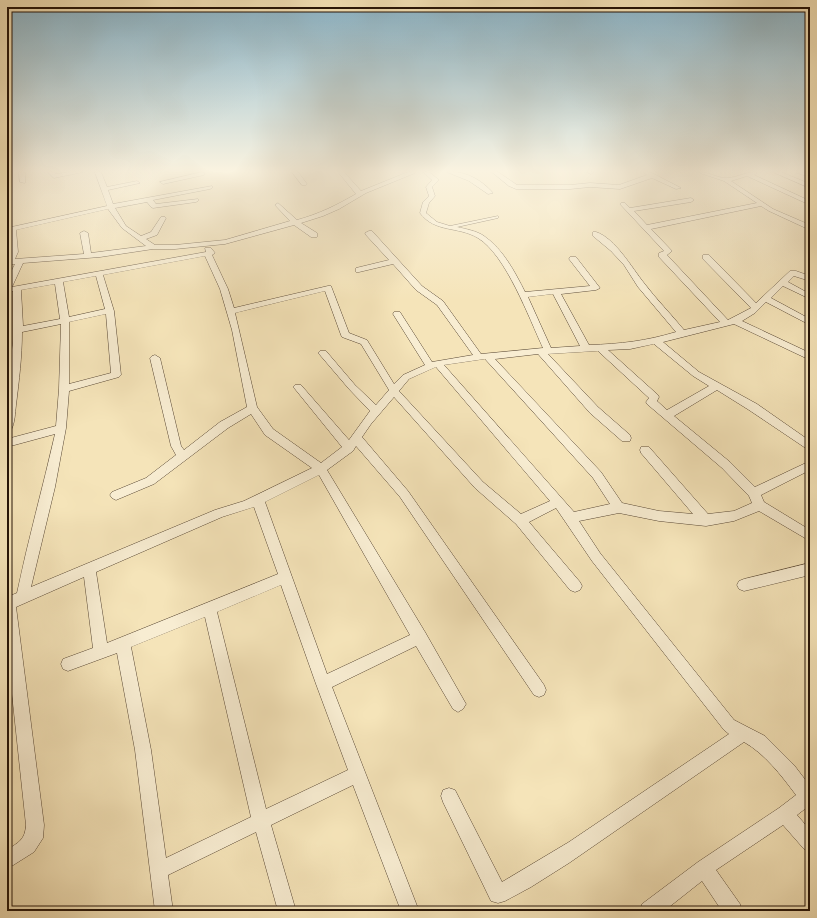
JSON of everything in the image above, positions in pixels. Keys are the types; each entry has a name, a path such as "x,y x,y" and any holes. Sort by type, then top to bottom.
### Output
{"street":[{"path":"9,262 14,252 10,230 76,215"},
{"path":"115,215 124,227 153,246"},
{"path":"288,215 295,222 314,235"},
{"path":"20,261 7,289 17,289 99,273 206,249 316,215"},
{"path":"424,215 435,224 473,233 489,244 509,268 522,295 544,351 594,410 626,438"},
{"path":"633,215 668,251 668,253 662,255 731,322 810,357"},
{"path":"645,228 710,215"},
{"path":"782,215 810,228"},
{"path":"449,227 496,217"},
{"path":"142,238 154,233 163,218"},
{"path":"84,232 88,256"},
{"path":"369,233 419,288 440,303 483,356 597,475 619,508"},
{"path":"596,234 614,249 627,264 641,285 682,333"},
{"path":"9,262 88,256 153,246 206,249"},
{"path":"206,249 224,289 236,330 252,408 269,432 321,469 458,704"},
{"path":"706,256 756,308"},
{"path":"522,295 596,288 573,259"},
{"path":"359,270 394,260"},
{"path":"64,389 116,375 110,311 99,273"},
{"path":"7,860 28,846 34,838 35,825 12,684 8,603 219,513 258,500 321,469 352,443 376,411 406,377 433,365 483,356 630,346 656,341 682,333 731,322 756,308 793,273 810,280"},
{"path":"23,596 30,561 49,487 61,428 64,389 65,321 59,281"},
{"path":"783,283 810,297"},
{"path":"230,312 328,288 346,335 364,342 394,391 479,485 520,520 575,586"},
{"path":"7,427 18,330 19,313 17,289"},
{"path":"556,292 586,348"},
{"path":"766,299 810,322"},
{"path":"18,330 110,311"},
{"path":"397,314 433,365 571,518 619,508 648,514 706,521 726,518 752,510 759,505"},
{"path":"656,341 696,374 753,407 810,447"},
{"path":"599,347 647,389 654,397 651,402 726,465 754,493 759,505 810,536"},
{"path":"323,353 352,387 376,411"},
{"path":"155,358 176,446 182,456"},
{"path":"668,415 717,386"},
{"path":"298,387 404,494 539,690"},
{"path":"116,495 150,481 224,425 252,408"},
{"path":"7,443 61,428"},
{"path":"645,450 706,521"},
{"path":"754,493 810,466"},
{"path":"258,500 323,684 410,911"},
{"path":"520,520 562,508"},
{"path":"562,508 596,557 730,725 758,742 783,766 809,795 786,814 704,868 649,911"},
{"path":"89,568 101,652"},
{"path":"744,585 810,569"},
{"path":"68,664 123,644 286,577"},
{"path":"210,608 261,820 287,911"},
{"path":"323,684 420,637"},
{"path":"123,644 143,750 164,911"},
{"path":"449,796 498,894 519,884 580,846 658,794 743,733"},
{"path":"158,870 357,774"},
{"path":"786,814 810,842"},
{"path":"704,868 733,911"}]}
